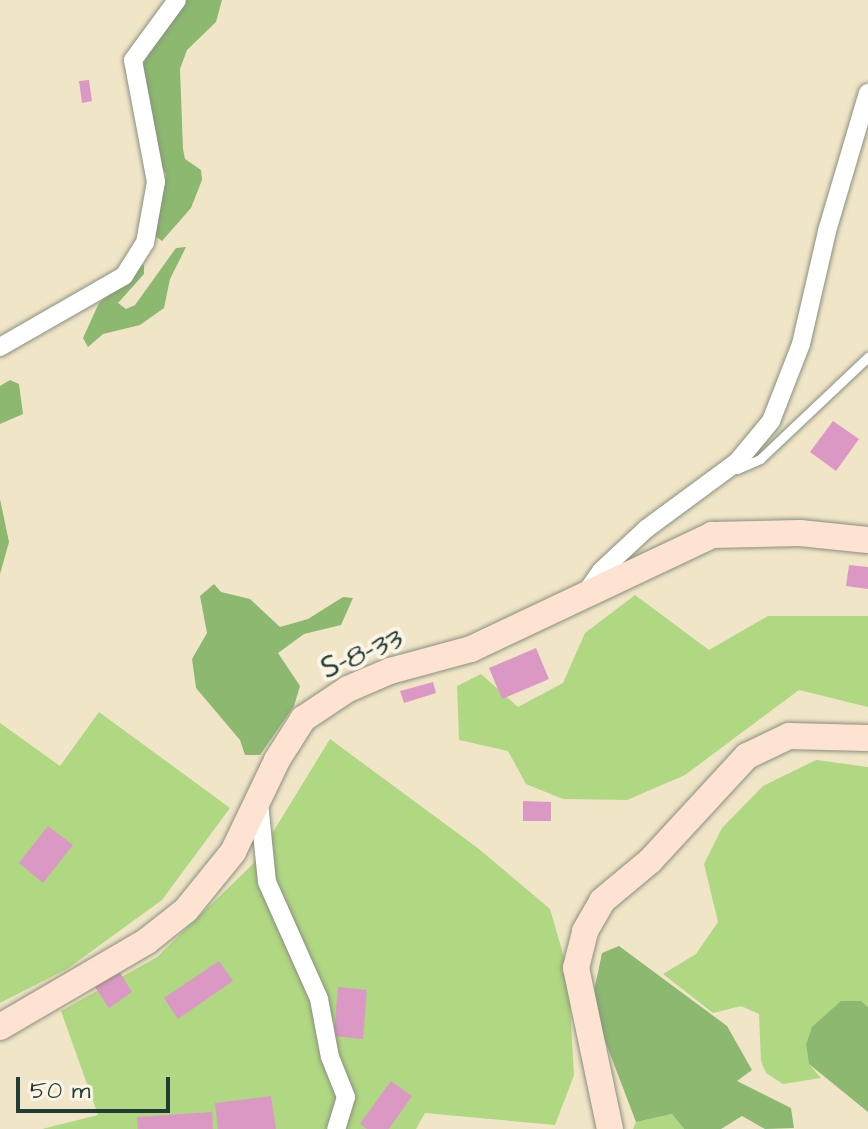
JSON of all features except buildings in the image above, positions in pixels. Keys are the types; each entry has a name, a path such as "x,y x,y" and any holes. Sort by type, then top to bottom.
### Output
{"street":[{"path":"0,347 124,276 145,243 156,182 133,60 177,0"},
{"path":"584,596 601,571 646,529 737,462 771,421 785,388 868,93"},
{"name":"Տ-8-33","path":"0,1027 147,941 186,910 233,852 277,760 303,719 348,689 390,671 471,649 712,535 800,533 868,540"},
{"path":"610,1129 576,968 585,931 602,901 650,861 747,756 789,736 868,738"},
{"path":"259,803 267,882 319,999 330,1057 346,1097 336,1129"}],"lane":[{"path":"715,479 760,459 868,357"}],"green space":[{"path":"174,0 222,0 216,22 187,50 180,69 183,149 185,159 201,170 202,180 191,208 162,241 154,235 166,174 151,149 139,73"},
{"path":"186,247 170,279 164,308 140,325 103,334 88,347 83,338 99,303 144,264 144,274 118,303 126,309 135,305 176,248"},
{"path":"10,380 19,384 23,414 0,424 0,386"},
{"path":"0,499 9,542 0,574"},
{"path":"214,584 221,592 250,599 280,627 308,619 343,597 353,598 341,625 304,634 278,653 300,686 294,706 260,755 245,755 240,740 196,688 192,659 207,633 200,596"},
{"path":"635,595 709,650 768,616 868,616 868,707 799,690 685,775 627,800 563,799 526,784 508,751 459,740 457,686 481,674 518,707 563,683 585,633"},
{"path":"99,712 230,808 162,900 67,969 0,1003 0,723 60,766"},
{"path":"330,739 479,849 550,909 568,971 574,1075 555,1125 425,1113 416,1129 42,1129 98,1115 61,1011 157,957 254,863"},
{"path":"816,760 868,767 868,1007 861,1001 806,1045 809,1064 821,1078 783,1084 766,1073 761,1061 759,1014 741,1006 713,1013 663,974 696,954 718,922 704,864 722,828 763,786"},
{"path":"619,946 727,1026 752,1070 737,1081 791,1108 794,1128 765,1129 742,1116 721,1129 684,1129 672,1114 636,1122 601,1030 594,991 602,953"},
{"path":"841,1001 861,1001 868,1007 868,1112 809,1064 806,1045 812,1027"},
{"path":"672,1114 684,1129 633,1129 636,1122"}]}
